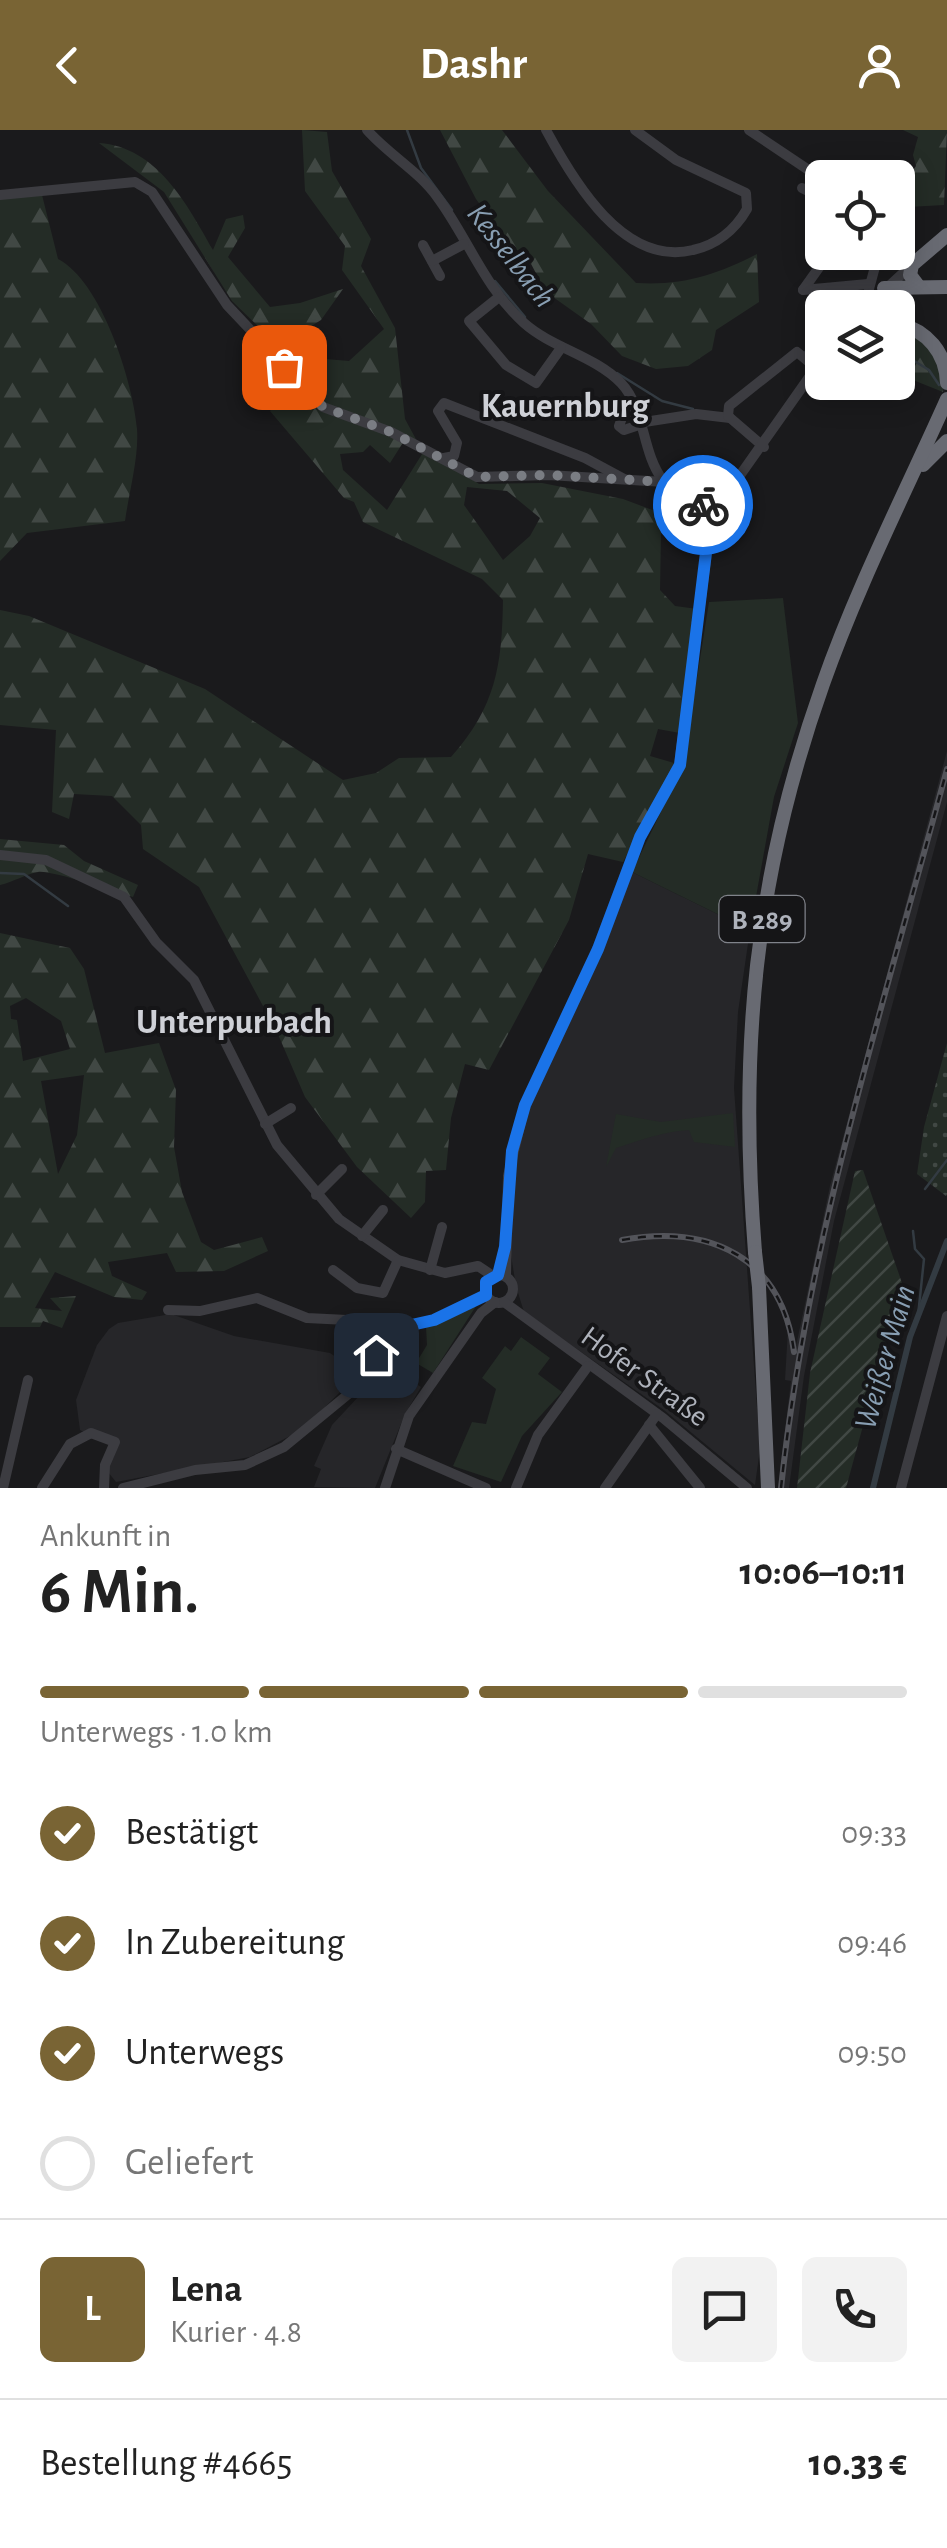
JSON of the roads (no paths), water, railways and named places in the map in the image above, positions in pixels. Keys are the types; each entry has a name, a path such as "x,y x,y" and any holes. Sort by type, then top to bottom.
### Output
{"highway":[{"path":"915,262 947,235"},
{"path":"915,268 926,279 947,287"},
{"path":"911,270 910,275 919,287"},
{"path":"876,286 947,287"},
{"path":"915,329 935,345 947,383"},
{"name":"B 289","path":"768,1488 747,1066 754,975 770,872 823,683 947,399"},
{"path":"912,476 947,441"}],"street":[{"path":"367,130 430,187 499,296 521,321 620,382 642,438 666,482"},
{"path":"546,130 606,216 638,244 662,253 690,251 716,242 735,226 748,210 746,193 676,160 635,130"},
{"path":"749,130 805,168"},
{"path":"0,195 104,182 135,182 152,192 227,305 323,407 391,432 477,477 548,475 666,482 716,508"},
{"path":"432,261 464,244"},
{"path":"423,245 440,276"},
{"path":"817,270 802,290 876,286 903,270"},
{"path":"874,290 878,270"},
{"path":"499,296 469,322 506,365 536,383 561,348"},
{"path":"729,415 739,394 797,352 805,357"},
{"path":"385,1488 412,1411 481,1314 497,1298 496,1277 504,1256 508,1176 525,1105 598,949 640,837 680,765 709,528 716,508 764,447 805,385"},
{"path":"442,458 454,456 457,443 438,410 444,403 585,458 625,480"},
{"path":"638,420 729,415 764,447"},
{"path":"642,438 654,422"},
{"path":"0,855 40,858 85,874 124,897 156,942 194,980 265,1124 316,1195 362,1236 398,1260 430,1270 452,1273 467,1268 496,1277"},
{"path":"265,1124 291,1108"},
{"path":"316,1195 342,1168"},
{"path":"362,1236 383,1210"},
{"path":"430,1270 442,1227"},
{"path":"333,1270 357,1288 384,1294 398,1260"},
{"path":"496,1277 497,1298"},
{"path":"168,1310 200,1310 256,1298 307,1318 367,1321 394,1327 434,1320 497,1298"},
{"name":"Hofer Straße","path":"497,1298 657,1414 744,1484"},
{"path":"901,1488 947,1316"},
{"path":"123,1488 196,1470 245,1464 284,1448 357,1387 394,1327"},
{"path":"516,1488 538,1435 588,1366"},
{"path":"3,1488 21,1425 28,1380"},
{"path":"605,1488 657,1414"},
{"name":"Hofer Straße","path":"649,1426 700,1488"},
{"path":"42,1488 70,1444 90,1433 115,1442 105,1465 104,1488"},
{"path":"396,1449 486,1488"}],"waterway":[{"name":"Kesselbach","path":"407,130 421,168 452,210"},
{"name":"Kesselbach","path":"495,281 525,317"},
{"name":"Kesselbach","path":"915,361 929,370 939,385"},
{"name":"Kesselbach","path":"617,373 662,401 693,409"},
{"path":"0,873 24,874 68,906"},
{"path":"925,1189 947,1160"},
{"path":"913,1231 915,1249 924,1259 918,1316"},
{"name":"Weißer Main","path":"873,1488 910,1337 947,1241"}],"railway":[{"path":"781,1488 793,1396 828,1215 947,769"},
{"path":"622,1240 684,1237 736,1254 758,1271 774,1292 787,1319 794,1352"}],"district":[{"name":"Kauernburg","path":"565,405"},
{"name":"Unterpurbach","path":"234,1021"}]}
